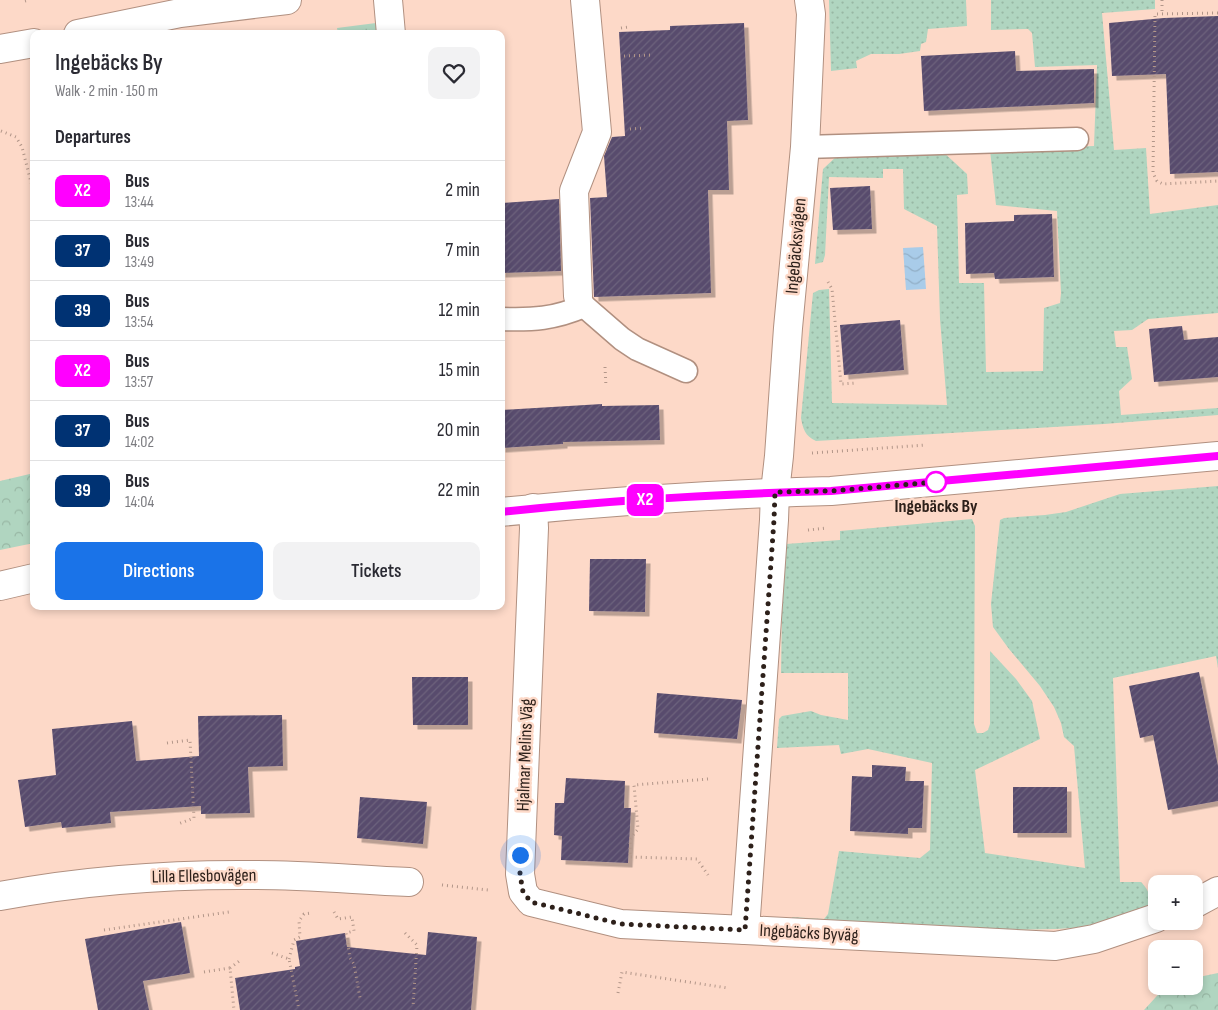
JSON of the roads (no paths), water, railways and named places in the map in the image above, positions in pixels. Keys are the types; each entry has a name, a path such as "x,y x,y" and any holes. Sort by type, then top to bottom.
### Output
{"street":[{"path":"118,30 179,6 287,0"},
{"path":"388,0 391,30"},
{"path":"581,301 574,191 597,132 585,0"},
{"name":"Ingebäcksvägen","path":"775,492 780,456 788,328 805,147 811,14 809,0"},
{"path":"0,49 30,44"},
{"path":"505,512 606,501 831,491 1218,456"},
{"name":"Ingebäcks Byväg","path":"775,492 745,930 1055,946 1094,940 1148,921"},
{"name":"Hjalmar Melins Väg","path":"533,508 534,528 520,874 523,892 531,902 621,924 745,930"},
{"path":"0,586 30,579"},
{"name":"Lilla Ellesbovägen","path":"0,896 47,887 129,878 258,874 409,882"},
{"path":"1203,899 1218,890"}],"lane":[{"path":"805,147 1077,140"},
{"path":"505,318 544,318 566,314 581,301 622,339 637,349 686,371"}],"water":[{"path":"923,247 926,289 906,290 903,248"}],"place":[{"name":"Ingebäcks By","path":"936,482"}]}
